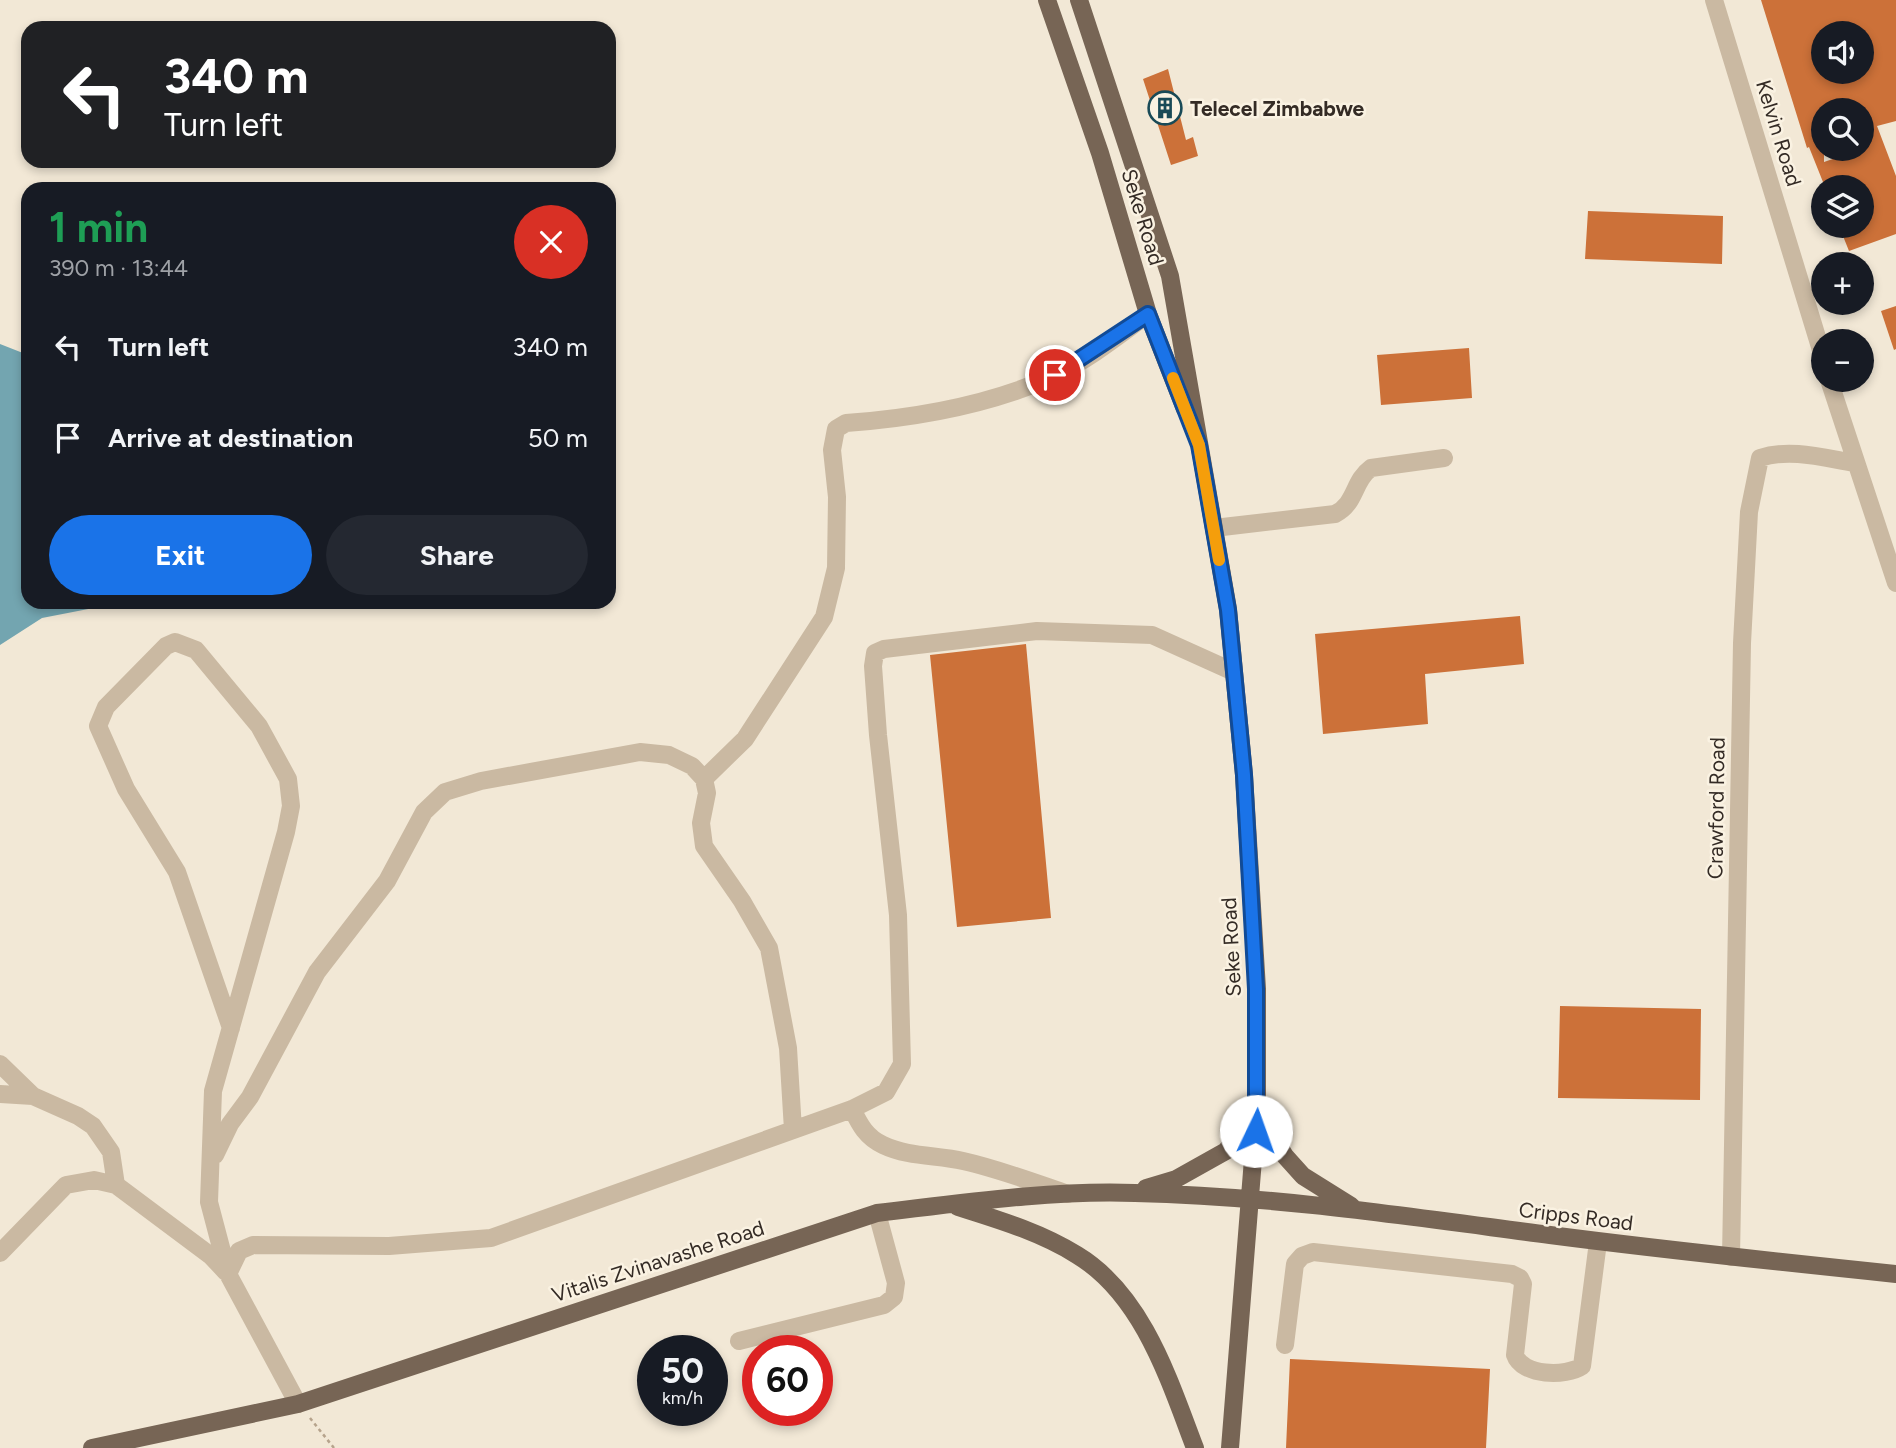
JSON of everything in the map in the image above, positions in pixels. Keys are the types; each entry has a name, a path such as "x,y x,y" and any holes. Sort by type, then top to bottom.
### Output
{"main road":[{"name":"Seke Road","path":"1047,0 1100,153 1148,314 1199,445"},
{"name":"Seke Road","path":"1079,0 1170,276 1228,610 1256,976 1257,1109 1230,1448"},
{"path":"1132,1192 1176,1179 1208,1164 1226,1152 1257,1109 1285,1156 1303,1176 1357,1210"},
{"name":"Vitalis Zvinavashe Road","path":"92,1448 298,1405 877,1213 1068,1194 1132,1192 1251,1197"},
{"name":"Cripps Road","path":"1251,1197 1598,1242 1896,1274"},
{"path":"948,1204 1038,1233 1080,1256 1110,1283 1137,1318 1162,1363 1195,1448"}],"street":[{"name":"Kelvin Road","path":"1714,0 1815,329"},
{"path":"704,779 745,739 824,617 836,568 837,497 832,450 836,429 846,423 922,416 1018,390 1055,375 1148,314"},
{"path":"1833,392 1896,583"},
{"name":"Crawford Road","path":"1731,1257 1742,643 1753,485 1760,458 1770,455 1784,453 1854,463"},
{"path":"1214,528 1335,514 1350,503 1363,475 1371,468 1444,458"},
{"path":"229,1274 239,1251 253,1245 389,1246 491,1238 852,1109 886,1093 902,1064 898,915 878,735 873,666 875,653 884,649 1037,631 1152,635 1234,673"},
{"path":"231,1028 177,872 126,789 98,726 106,707 166,646 175,642 196,650 259,726 288,779 291,806 286,832 231,1028 213,1091 213,1160 209,1202 229,1274 298,1405"},
{"path":"213,1160 230,1124 250,1097 317,972 387,881 424,812 445,792 481,781 640,752 669,755 692,766 704,779 707,793 701,823 704,846 743,901 769,948 788,1048 793,1130"},
{"path":"0,1064 33,1096 78,1116 93,1126 111,1152 116,1185"},
{"path":"0,1094 33,1096"},
{"path":"852,1109 865,1134 883,1146 914,1155 961,1160 1068,1194"},
{"path":"0,1253 66,1185 94,1180 116,1185 211,1256 229,1274"},
{"path":"739,1341 884,1305 894,1297 896,1283 877,1213"},
{"path":"1284,1345 1295,1264 1302,1256 1313,1252 1512,1274 1520,1278 1523,1284 1515,1355 1517,1362 1528,1368 1569,1373 1582,1366 1598,1242"}],"path":[{"path":"298,1405 334,1448"}],"water":[{"path":"0,344 21,352 21,609 88,609 42,618 0,645"}],"building":[{"path":"1761,0 1896,0 1896,121 1877,126 1896,176 1896,234 1849,251 1844,238 1874,238 1874,175 1820,175 1815,161 1874,161 1874,98 1811,98 1811,152 1809,147 1807,148"},
{"name":"Telecel Zimbabwe","path":"1168,69 1186,140 1193,137 1198,156 1171,165 1143,79"},
{"path":"1588,211 1723,216 1722,264 1585,259"},
{"path":"1896,306 1896,349 1894,350 1881,311"},
{"path":"1469,348 1472,398 1381,405 1377,355"},
{"path":"1520,616 1524,664 1425,674 1428,724 1323,734 1315,634"},
{"path":"1026,644 1051,918 957,927 930,655"},
{"path":"1560,1006 1701,1009 1700,1100 1558,1098"},
{"path":"1290,1359 1490,1369 1486,1448 1286,1448"}],"slow traffic":[{"path":"1173,378 1199,445 1219,560"}],"place":[{"name":"Telecel Zimbabwe","path":"1165,108"}],"route":[{"path":"1055,375 1148,314 1199,445 1228,610 1244,775 1256,989 1256,1131"}]}
